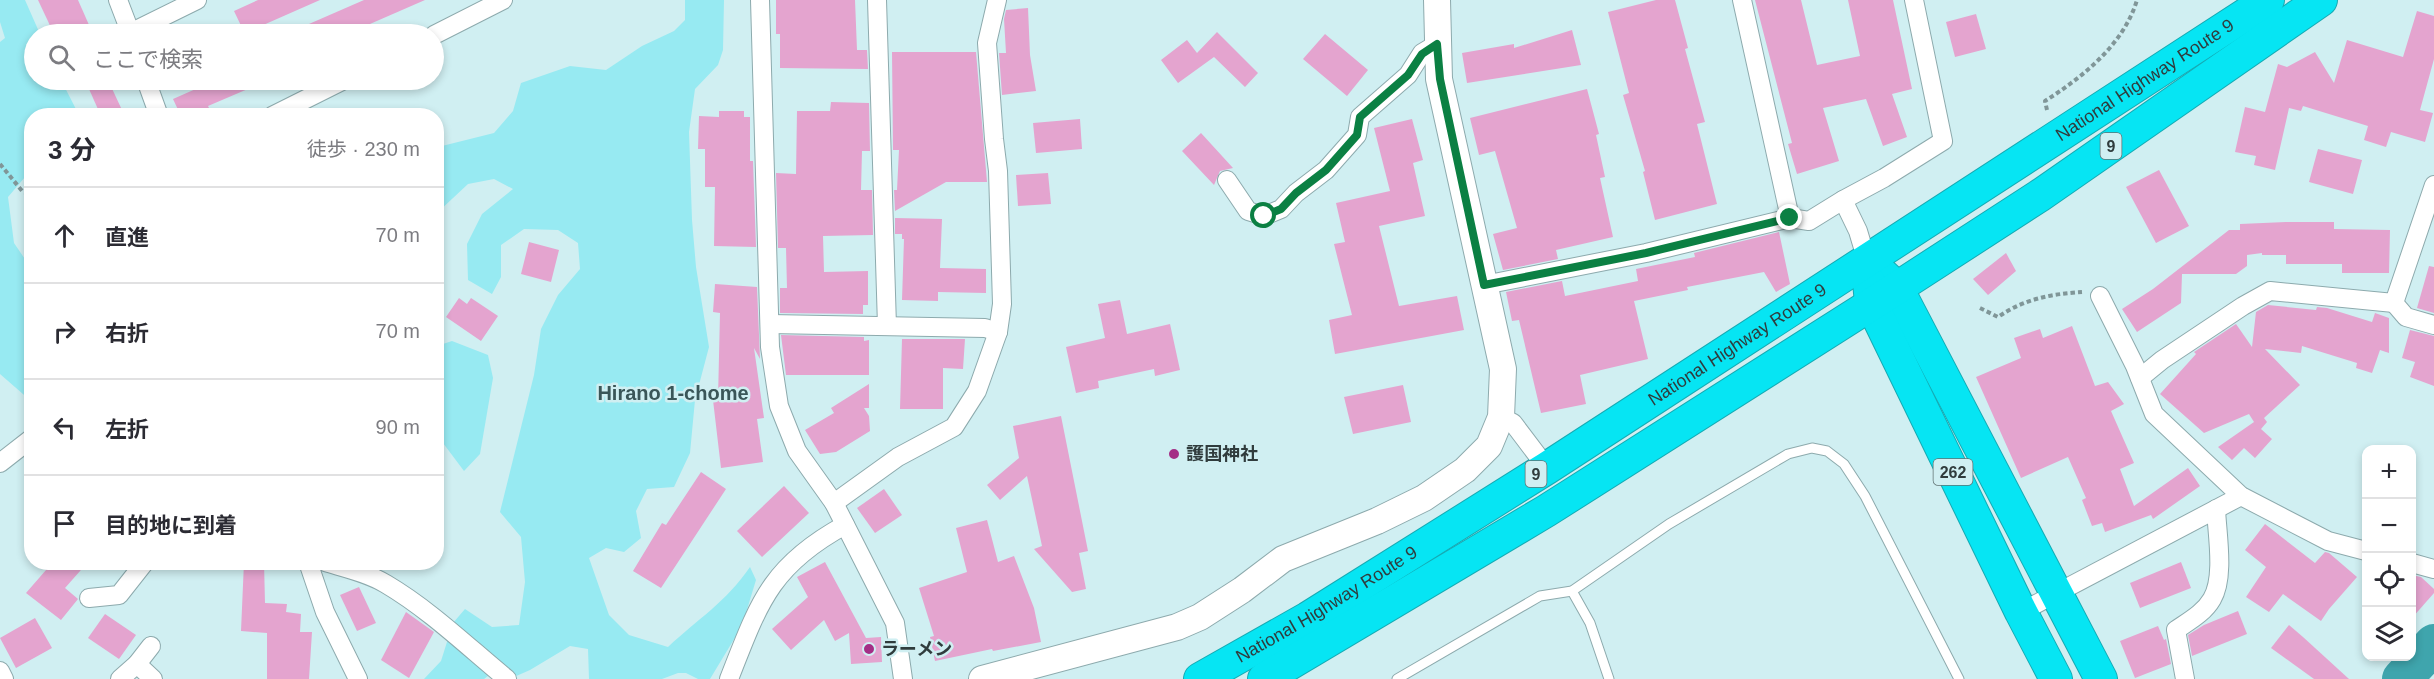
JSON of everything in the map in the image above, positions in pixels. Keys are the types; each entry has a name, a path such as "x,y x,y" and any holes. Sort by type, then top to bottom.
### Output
{"highway":[{"name":"National Highway Route 9","path":"1200,679 1308,618 1547,468 2268,0"},
{"name":"National Highway Route 9","path":"1264,679 1546,511 1884,296 2039,196 2321,0"},
{"name":"262","path":"1867,261 2021,612 2056,679"},
{"name":"262","path":"1884,296 2057,594 2101,679"}],"street":[{"path":"118,0 126,24"},
{"path":"150,24 197,0"},
{"path":"444,28 473,7 503,0"},
{"path":"760,0 770,347 779,406 797,451 834,503 895,622 903,679"},
{"path":"877,0 887,326"},
{"path":"834,503 898,457 954,427 977,391 998,332 1002,304 998,171 993,139 987,43 997,0"},
{"path":"982,679 1115,645 1177,627 1200,617 1242,590 1283,559 1377,521 1425,498 1465,470 1489,446 1501,417 1503,369 1440,79 1437,0"},
{"path":"1742,0 1790,218"},
{"path":"1484,285 1646,253 1790,218 1809,221 1943,141 1914,0"},
{"path":"1227,180 1248,211 1264,216 1281,209 1296,193 1326,170 1357,135 1360,117 1408,75 1422,54 1437,44"},
{"path":"150,90 156,108"},
{"path":"288,108 324,90"},
{"path":"2394,303 2434,188"},
{"path":"1843,200 1858,231 1867,261"},
{"path":"2140,378 2162,360 2243,306 2270,291 2394,303 2406,317 2434,325"},
{"path":"2100,296 2140,378 2154,414 2241,496 2328,541 2362,550"},
{"path":"770,324 985,328 998,332"},
{"path":"1501,417 1513,423 1547,468"},
{"path":"0,463 24,444"},
{"path":"2021,612 2241,496"},
{"path":"2185,679 2176,630 2199,614 2213,598 2220,569 2216,509"},
{"path":"729,679 756,612 771,585 790,563 822,537 845,525"},
{"path":"2416,564 2434,569"},
{"path":"89,598 119,595 139,570"},
{"path":"317,570 326,612 358,679"},
{"path":"353,570 385,583 435,619 507,679"},
{"path":"120,679 151,646"},
{"path":"136,664 153,679"},
{"path":"0,671 4,679"}],"lane":[{"path":"1396,679 1540,596 1572,591 1669,524 1788,454 1812,448 1827,451 1844,464 1865,496 1959,679"},
{"path":"1572,591 1590,623 1609,679"}],"path":[{"path":"2047,110 2045,101 2068,87 2094,65 2132,18 2137,0"},
{"path":"0,164 24,192"},
{"path":"1980,308 1998,317 2014,306 2034,298 2083,292 2100,296"}],"shaded area":[{"path":"0,0 25,0 36,24 24,24 24,90 66,90 75,108 24,108 24,178 8,197 14,243 24,258 24,395 0,374 0,42 5,38 0,22"},
{"path":"685,0 724,0 723,50 718,65 695,89 689,132 696,267 709,347 695,400 690,453 674,487 647,489 636,511 641,538 624,552 606,548 589,558 609,615 629,635 668,647 721,600 750,567 756,580 742,626 710,679 698,679 686,673 678,673 662,679 589,679 588,649 570,646 514,677 497,669 484,679 424,679 441,661 453,623 465,609 492,627 519,625 525,582 521,537 500,512 534,375 541,329 558,295 580,269 578,243 558,230 524,229 501,245 501,277 492,294 468,280 467,244 482,214 513,189 494,179 468,184 444,206 444,146 494,133 513,111 521,83 570,66 606,70 642,46 674,31 685,20"},
{"path":"452,341 488,355 493,378 480,454 464,471 444,444 444,344"}],"building":[{"path":"38,0 78,0 89,24 49,24"},
{"path":"258,0 320,0 266,24 240,24 234,11"},
{"path":"364,0 425,0 370,24 309,24"},
{"path":"776,0 855,0 857,50 867,50 868,69 780,68 780,34 776,34"},
{"path":"1656,0 1675,0 1688,48 1685,49 1705,122 1697,124 1717,204 1655,220 1643,172 1645,171 1623,95 1629,93 1608,12"},
{"path":"1755,0 1801,0 1817,65 1860,56 1848,0 1893,0 1912,89 1892,94 1907,137 1883,146 1866,99 1823,108 1839,161 1797,174 1788,144 1792,143"},
{"path":"1028,8 1030,55 1036,91 1002,95 999,53 1006,53 1004,19 1006,10"},
{"path":"2417,11 2434,16 2434,59 2420,110 2433,113 2425,142 2391,132 2386,147 2364,140 2368,126 2303,106 2301,111 2289,108 2275,170 2254,165 2256,156 2235,152 2245,107 2265,112 2278,64 2287,67 2315,52 2334,83 2347,40 2403,57"},
{"path":"1976,14 1986,49 1955,57 1946,22"},
{"path":"1572,30 1581,65 1467,83 1462,53 1514,44 1514,48"},
{"path":"1217,32 1258,73 1245,87 1214,57 1178,83 1161,60 1187,40 1197,53"},
{"path":"1325,34 1368,70 1347,96 1303,59"},
{"path":"892,52 976,52 987,182 946,182 895,211 894,190 897,190 899,150 893,150"},
{"path":"1587,89 1599,134 1596,135 1605,177 1600,178 1613,237 1556,250 1558,259 1503,270 1493,234 1517,228 1495,151 1479,155 1470,118"},
{"path":"89,90 113,90 121,108 97,108"},
{"path":"193,90 246,90 208,106 209,108 177,108 173,99"},
{"path":"831,102 869,103 870,151 862,151 861,190 872,190 873,235 823,236 824,272 868,271 868,305 863,305 863,314 780,313 780,288 787,288 786,248 778,248 776,173 796,174 797,111 830,111"},
{"path":"719,111 744,111 744,117 750,117 750,161 753,161 756,247 714,246 715,187 705,187 705,149 698,149 699,116 719,117"},
{"path":"1080,119 1082,149 1036,153 1033,123"},
{"path":"1412,119 1423,160 1413,163 1425,216 1379,226 1399,306 1457,296 1464,330 1335,354 1329,320 1352,315 1334,244 1345,242 1336,203 1390,191 1374,128"},
{"path":"1201,133 1233,168 1220,171 1214,185 1182,151"},
{"path":"2318,149 2362,160 2353,194 2309,182"},
{"path":"2159,170 2189,226 2156,243 2126,187"},
{"path":"1048,173 1051,204 1018,206 1016,175"},
{"path":"895,218 942,219 940,268 986,269 986,293 938,292 938,301 902,300 904,239 902,239 902,234 895,234"},
{"path":"2334,222 2334,229 2390,230 2389,273 2342,273 2342,264 2286,264 2286,255 2262,255 2262,253 2247,255 2247,266 2236,274 2182,274 2181,303 2137,332 2122,309 2153,289 2229,230 2240,230 2240,224"},
{"path":"1779,232 1790,284 1776,292 1764,272 1687,287 1688,290 1634,301 1648,359 1580,375 1586,404 1541,413 1519,320 1512,321 1506,292 1562,281 1565,296 1638,281 1636,269 1695,257 1694,253"},
{"path":"529,242 559,250 551,282 521,274"},
{"path":"2006,253 2016,271 1988,295 1973,279"},
{"path":"2429,266 2434,267 2434,313 2417,308"},
{"path":"715,284 757,287 760,359 754,348 764,418 757,419 763,462 721,468 713,400 718,399 720,313 713,312"},
{"path":"459,298 467,304 471,298 498,316 481,341 446,317"},
{"path":"1120,300 1127,334 1170,324 1180,370 1155,376 1154,369 1098,381 1099,388 1076,393 1066,347 1105,338 1098,304"},
{"path":"2268,305 2316,310 2317,307 2327,308 2372,322 2375,313 2389,318 2389,353 2380,350 2372,373 2356,368 2357,363 2302,346 2301,353 2265,349 2300,385 2264,418 2267,422 2261,429 2272,439 2255,458 2244,448 2232,460 2218,447 2254,422 2249,414 2204,433 2160,394 2196,354 2194,352 2236,324 2252,347 2256,312"},
{"path":"2072,326 2095,386 2108,382 2124,404 2111,411 2134,463 2120,469 2134,506 2188,468 2200,486 2153,519 2151,515 2105,532 2102,523 2092,526 2082,500 2086,498 2068,457 2021,478 1976,377 2021,358 2014,338 2040,329 2043,338"},
{"path":"2410,330 2434,336 2434,386 2410,377 2415,362 2402,358"},
{"path":"781,335 864,337 864,341 869,340 869,375 786,375"},
{"path":"902,339 965,339 963,369 943,368 943,409 900,409"},
{"path":"869,384 869,408 864,408 869,416 870,431 836,452 820,454 805,430 834,413 831,408"},
{"path":"1403,385 1411,422 1353,434 1344,397"},
{"path":"1061,416 1088,551 1079,553 1086,589 1072,592 1034,549 1042,546 1027,476 1000,500 987,485 1019,458 1013,426"},
{"path":"701,472 726,489 661,588 633,571 662,523 666,525"},
{"path":"784,486 809,513 762,557 737,531"},
{"path":"884,489 902,515 875,533 857,508"},
{"path":"987,520 998,562 1014,556 1034,608 1041,642 935,661 930,637 934,636 919,588 967,572 956,528"},
{"path":"2265,524 2315,563 2325,552 2329,553 2357,577 2321,621 2283,594 2269,612 2246,597 2266,567 2245,550"},
{"path":"825,562 866,638 881,637 882,662 851,664 849,633 835,641 824,620 791,650 772,629 808,597 797,577"},
{"path":"2181,562 2191,588 2140,608 2130,583"},
{"path":"46,570 81,570 65,588 78,599 61,620 26,593"},
{"path":"244,570 264,570 265,603 287,604 286,612 301,614 300,632 312,632 309,679 267,679 267,633 241,631"},
{"path":"2416,576 2421,577 2434,589 2434,593 2416,613"},
{"path":"359,587 376,623 357,631 340,595"},
{"path":"2238,611 2247,634 2192,656 2188,635 2204,625"},
{"path":"406,612 434,632 409,678 381,660"},
{"path":"105,614 136,635 119,659 88,638"},
{"path":"35,618 52,648 16,668 0,638"},
{"path":"2289,625 2349,679 2314,679 2271,648"},
{"path":"2158,626 2164,640 2166,639 2171,664 2135,678 2120,641"}],"waterway":[{"path":"2402,679 2434,644"}],"place":[{"name":"護国神社","path":"1174,454"},
{"name":"ラーメン","path":"869,649"}],"district":[{"name":"Hirano 1-chome","path":"673,393"}],"route":[{"path":"1264,216 1281,209 1296,193 1326,170 1357,135 1360,117 1408,75 1422,54 1437,44 1440,79 1484,285 1646,253 1790,218"}]}
